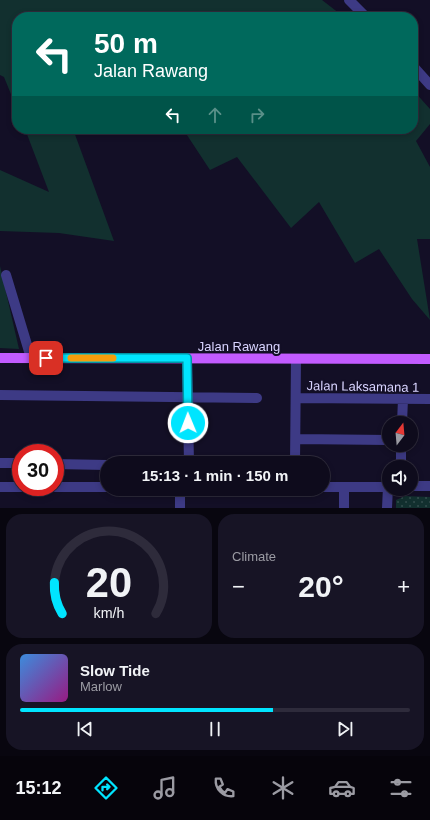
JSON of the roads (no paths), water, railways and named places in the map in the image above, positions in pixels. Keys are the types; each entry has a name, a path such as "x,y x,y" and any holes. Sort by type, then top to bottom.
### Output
{"main road":[{"name":"Jalan Rawang","path":"0,358 430,359"}],"street":[{"path":"349,0 361,12"},
{"path":"418,72 430,85"},
{"path":"6,275 31,358"},
{"path":"187,358 189,456"},
{"path":"295,456 296,359"},
{"path":"0,395 257,398"},
{"name":"Jalan Laksamana 1","path":"296,398 430,399"},
{"path":"402,416 403,399"},
{"path":"296,439 382,440"},
{"path":"0,463 12,463"},
{"path":"64,464 100,465"},
{"path":"330,487 382,486"},
{"path":"418,486 430,486"},
{"path":"0,487 12,487"},
{"path":"64,487 100,487"},
{"path":"344,487 344,508"},
{"path":"180,496 180,508"},
{"path":"387,508 388,496"}]}
